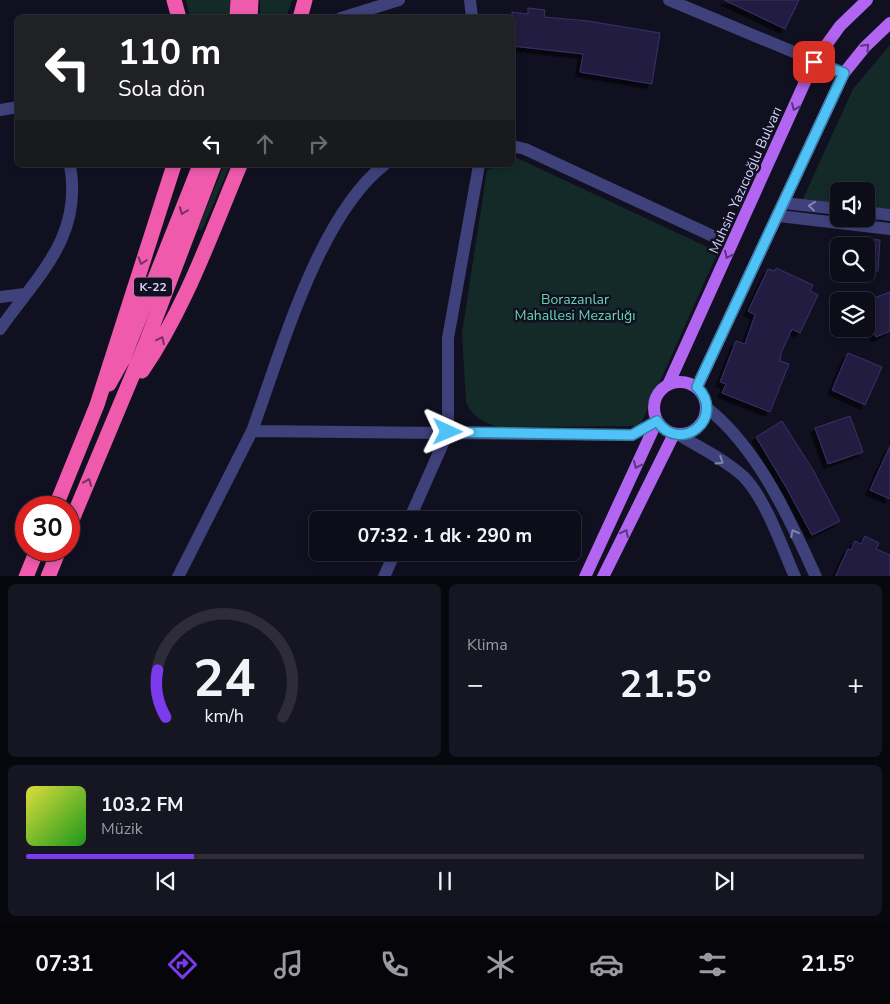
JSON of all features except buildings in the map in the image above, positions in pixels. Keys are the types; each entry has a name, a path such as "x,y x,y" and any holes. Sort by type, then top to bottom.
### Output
{"highway":[{"path":"174,0 178,15"},
{"path":"237,15 238,0"},
{"path":"250,15 251,0"},
{"path":"301,15 305,0"},
{"path":"60,496 97,405 173,167"},
{"name":"K-22","path":"97,405 124,359 199,167"},
{"name":"K-22","path":"125,395 213,167"},
{"path":"80,501 125,395 156,351 197,267 239,167"},
{"path":"26,576 32,561"},
{"path":"48,576 54,561"}],"main road":[{"name":"Muhsin Yazıcıoğlu Bulvarı","path":"668,385 814,62 840,26 867,0"},
{"path":"697,387 844,73 865,47 890,23"},
{"path":"682,382 697,387 704,396 707,408 704,422 699,428 686,434 676,434 664,429 657,421 654,413 656,397 668,385 682,382"},
{"path":"585,576 657,421"},
{"path":"603,576 676,434"}],"street":[{"path":"351,15 399,0"},
{"path":"470,0 472,15"},
{"path":"669,0 844,73"},
{"path":"0,110 15,108"},
{"path":"515,147 717,238"},
{"path":"0,329 59,248 72,201 70,167"},
{"path":"178,576 252,431 309,277 329,236 356,194 382,167"},
{"path":"413,511 448,432 448,338 479,167"},
{"path":"784,203 830,208"},
{"path":"875,213 890,215"},
{"path":"778,216 890,229"},
{"path":"0,297 24,294"},
{"path":"707,408 725,422 742,441 760,467 816,576"},
{"path":"252,431 632,435 657,421"},
{"path":"676,434 733,468 745,478 768,515 795,576"},
{"path":"384,576 391,561"}],"green space":[{"path":"186,0 231,0 230,15 190,15"},
{"path":"260,0 292,0 287,15 260,15"},
{"path":"890,45 890,209 875,207 875,182 830,182 830,202 803,199 853,89"},
{"name":"Borazanlar Mahallesi Mezarlığı","path":"515,157 718,252 640,426 498,427 479,418 472,412 466,402 462,333 487,170 493,167 515,167"},
{"path":"223,167 229,167 202,230 198,229"}],"route":[{"path":"448,432 632,435 657,421 664,429 679,435 693,432 699,428 704,422 707,408 704,396 697,387 844,73 814,62"}]}
